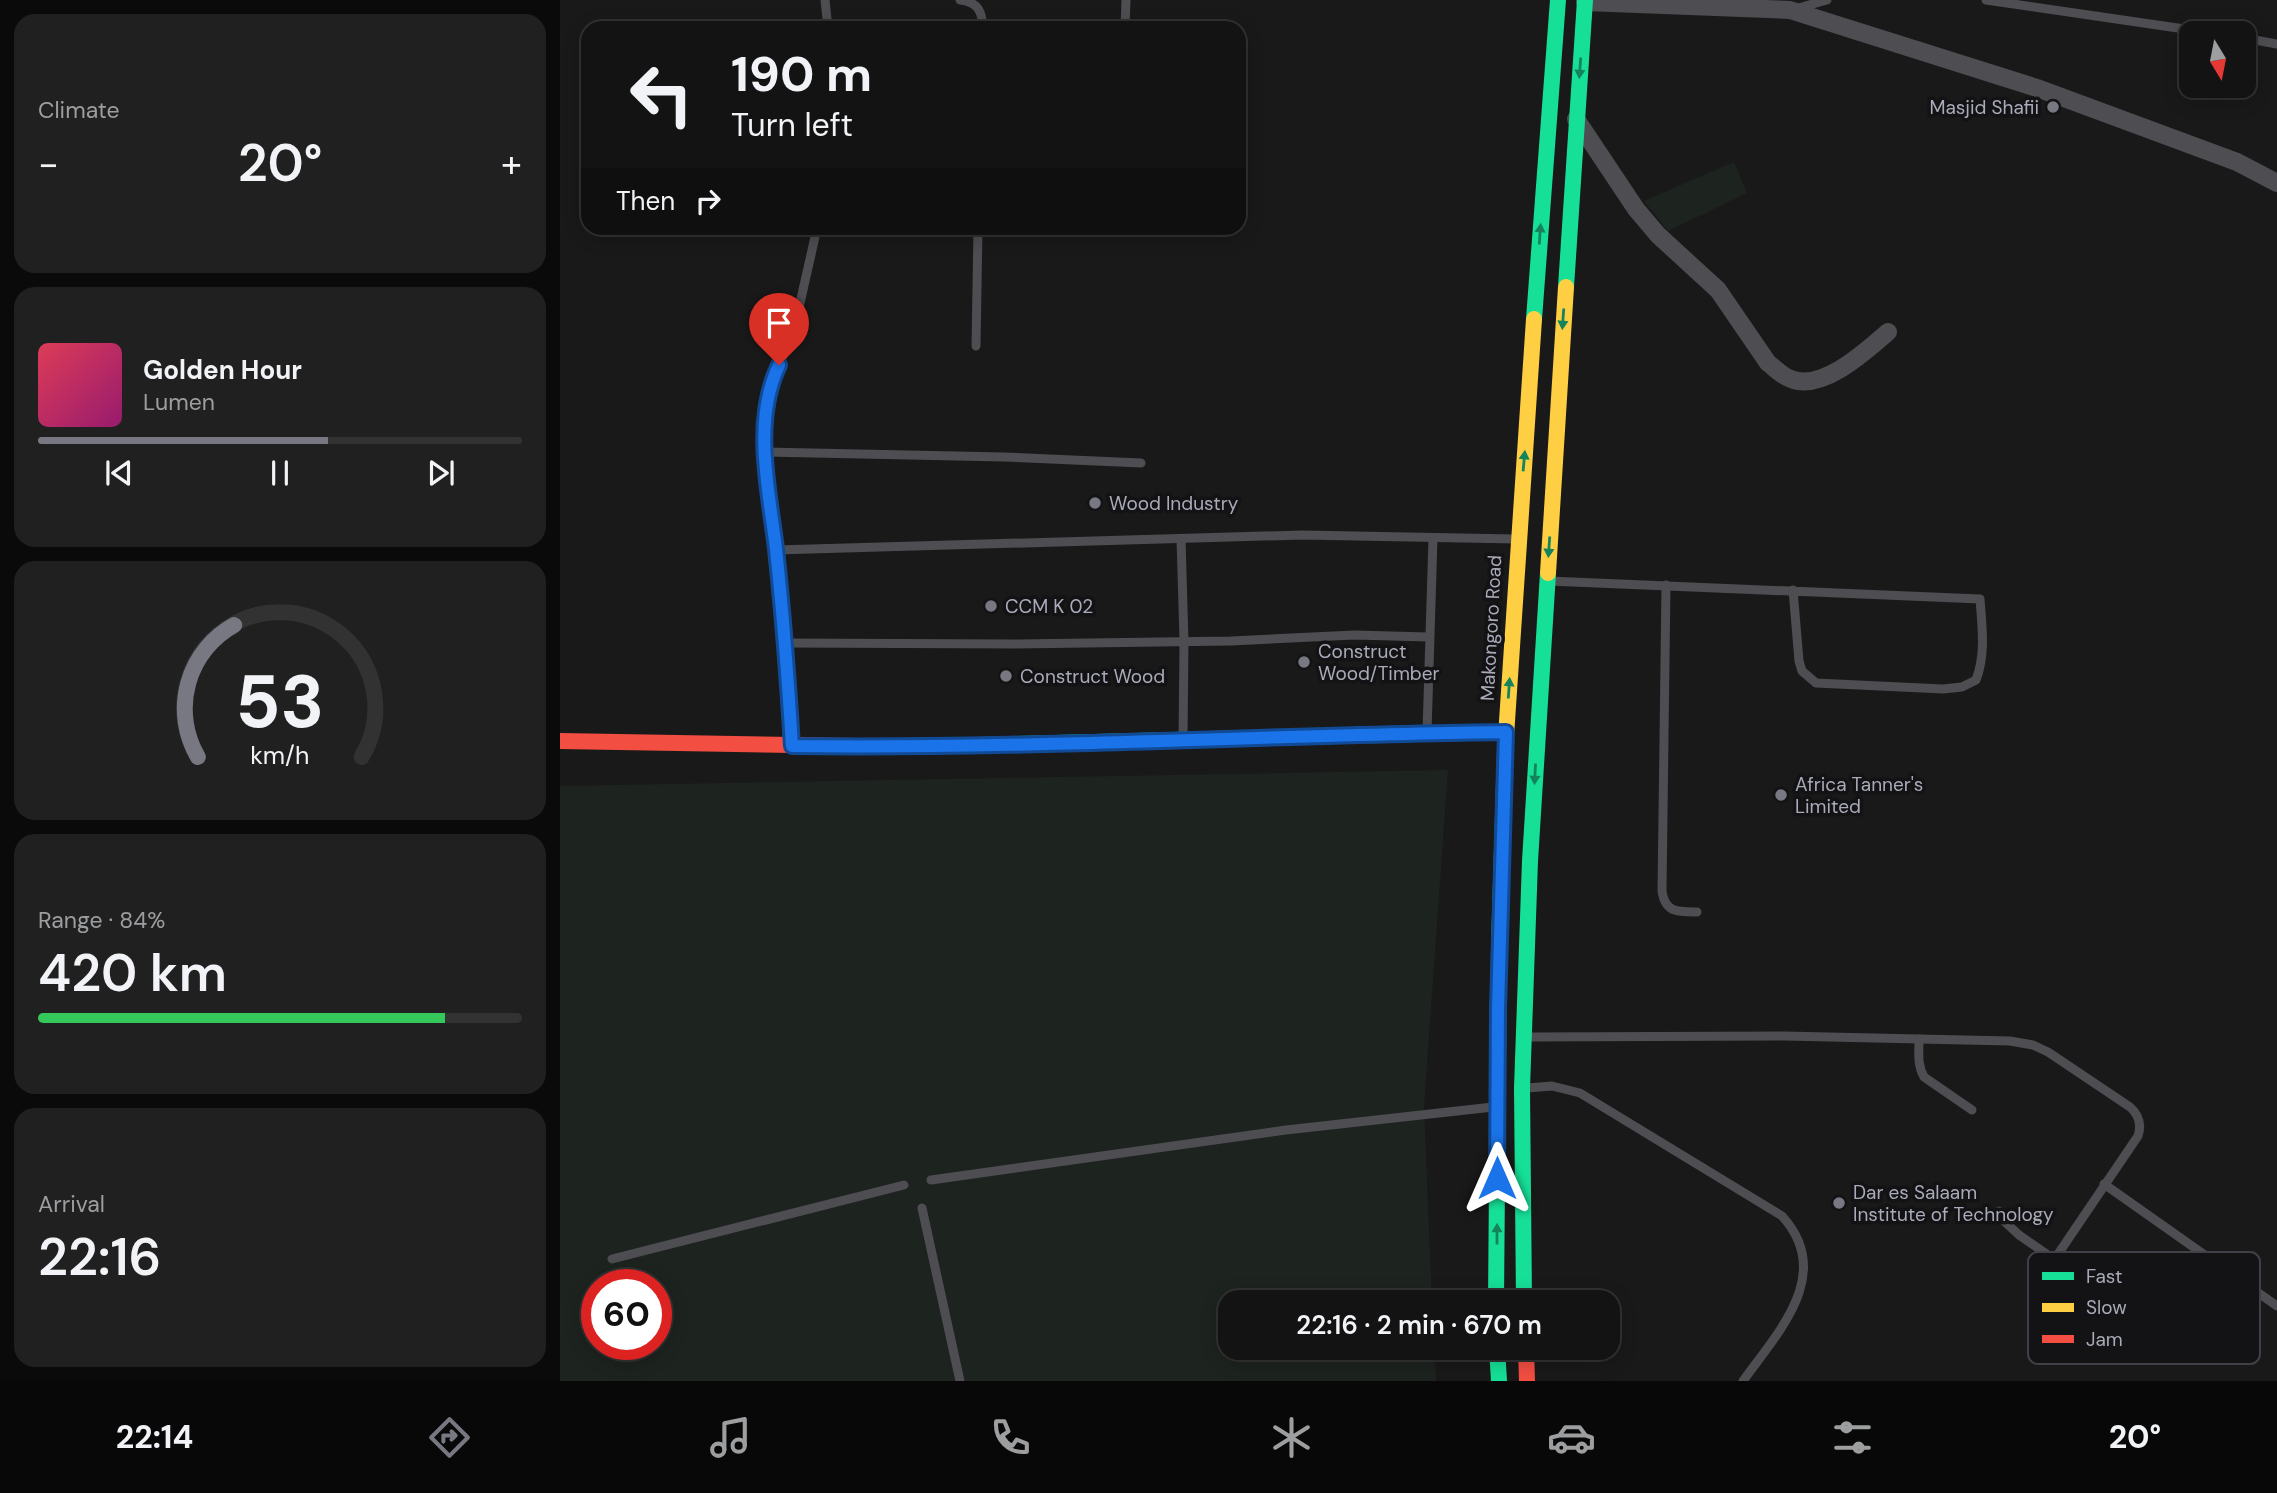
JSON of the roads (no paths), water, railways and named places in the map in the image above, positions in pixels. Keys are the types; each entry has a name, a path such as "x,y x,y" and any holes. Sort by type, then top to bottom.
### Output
{"main road":[{"name":"Makongoro Road","path":"1496,1290 1499,969 1506,732 1517,539 1558,0"},
{"path":"1524,1290 1522,1088 1530,861 1585,1"},
{"path":"560,741 901,747 1506,732"},
{"path":"1498,1360 1499,1381"},
{"path":"1526,1360 1527,1381"}],"street":[{"path":"1585,1 1790,10 2037,89 2237,162 2277,183"},
{"path":"1576,120 1636,209 1658,234 1718,290 1768,363 1779,372 1792,380 1811,381 1831,374 1860,356 1888,332"}],"lane":[{"path":"825,0 827,21"},
{"path":"960,0 978,6 982,21"},
{"path":"1125,21 1126,0"},
{"path":"1790,10 1827,0"},
{"path":"1986,0 2179,28"},
{"path":"2256,40 2277,44"},
{"path":"792,746 785,643 765,452 765,423 776,371 799,312 816,235"},
{"path":"976,346 978,235"},
{"path":"765,452 1141,463"},
{"path":"776,550 1303,535 1517,539"},
{"path":"1427,733 1433,538"},
{"path":"1181,539 1183,741"},
{"path":"1547,581 1793,590 1980,599 1983,648 1982,665 1976,680 1962,687 1943,689 1816,683 1802,671 1799,661 1793,590"},
{"path":"1666,585 1662,891 1663,901 1668,908 1679,912 1697,912"},
{"path":"785,643 1429,637"},
{"path":"1524,1037 1772,1036 2010,1041 2033,1045 2048,1052 2130,1107 2136,1113 2140,1128 2138,1136 2059,1252"},
{"path":"1919,1039 1920,1071 1924,1077 1972,1110"},
{"path":"1522,1088 1552,1086 1580,1093 1782,1216 1793,1228 1801,1243 1803,1275 1800,1294 1792,1312 1743,1381"},
{"path":"931,1180 1286,1130 1498,1106"},
{"path":"2104,1184 2200,1252"},
{"path":"612,1259 904,1185"},
{"path":"922,1208 960,1381"},
{"path":"1999,1211 2010,1229 2043,1252"},
{"path":"2260,1294 2277,1306"}],"place":[{"name":"Masjid Shafii","path":"2053,107"},
{"name":"Wood Industry","path":"1095,503"},
{"name":"CCM K 02","path":"991,606"},
{"name":"Construct Wood/Timber","path":"1304,662"},
{"name":"Construct Wood","path":"1006,676"},
{"name":"Africa Tanner's Limited","path":"1781,795"},
{"name":"Dar es Salaam Institute of Technology","path":"1839,1203"}]}
